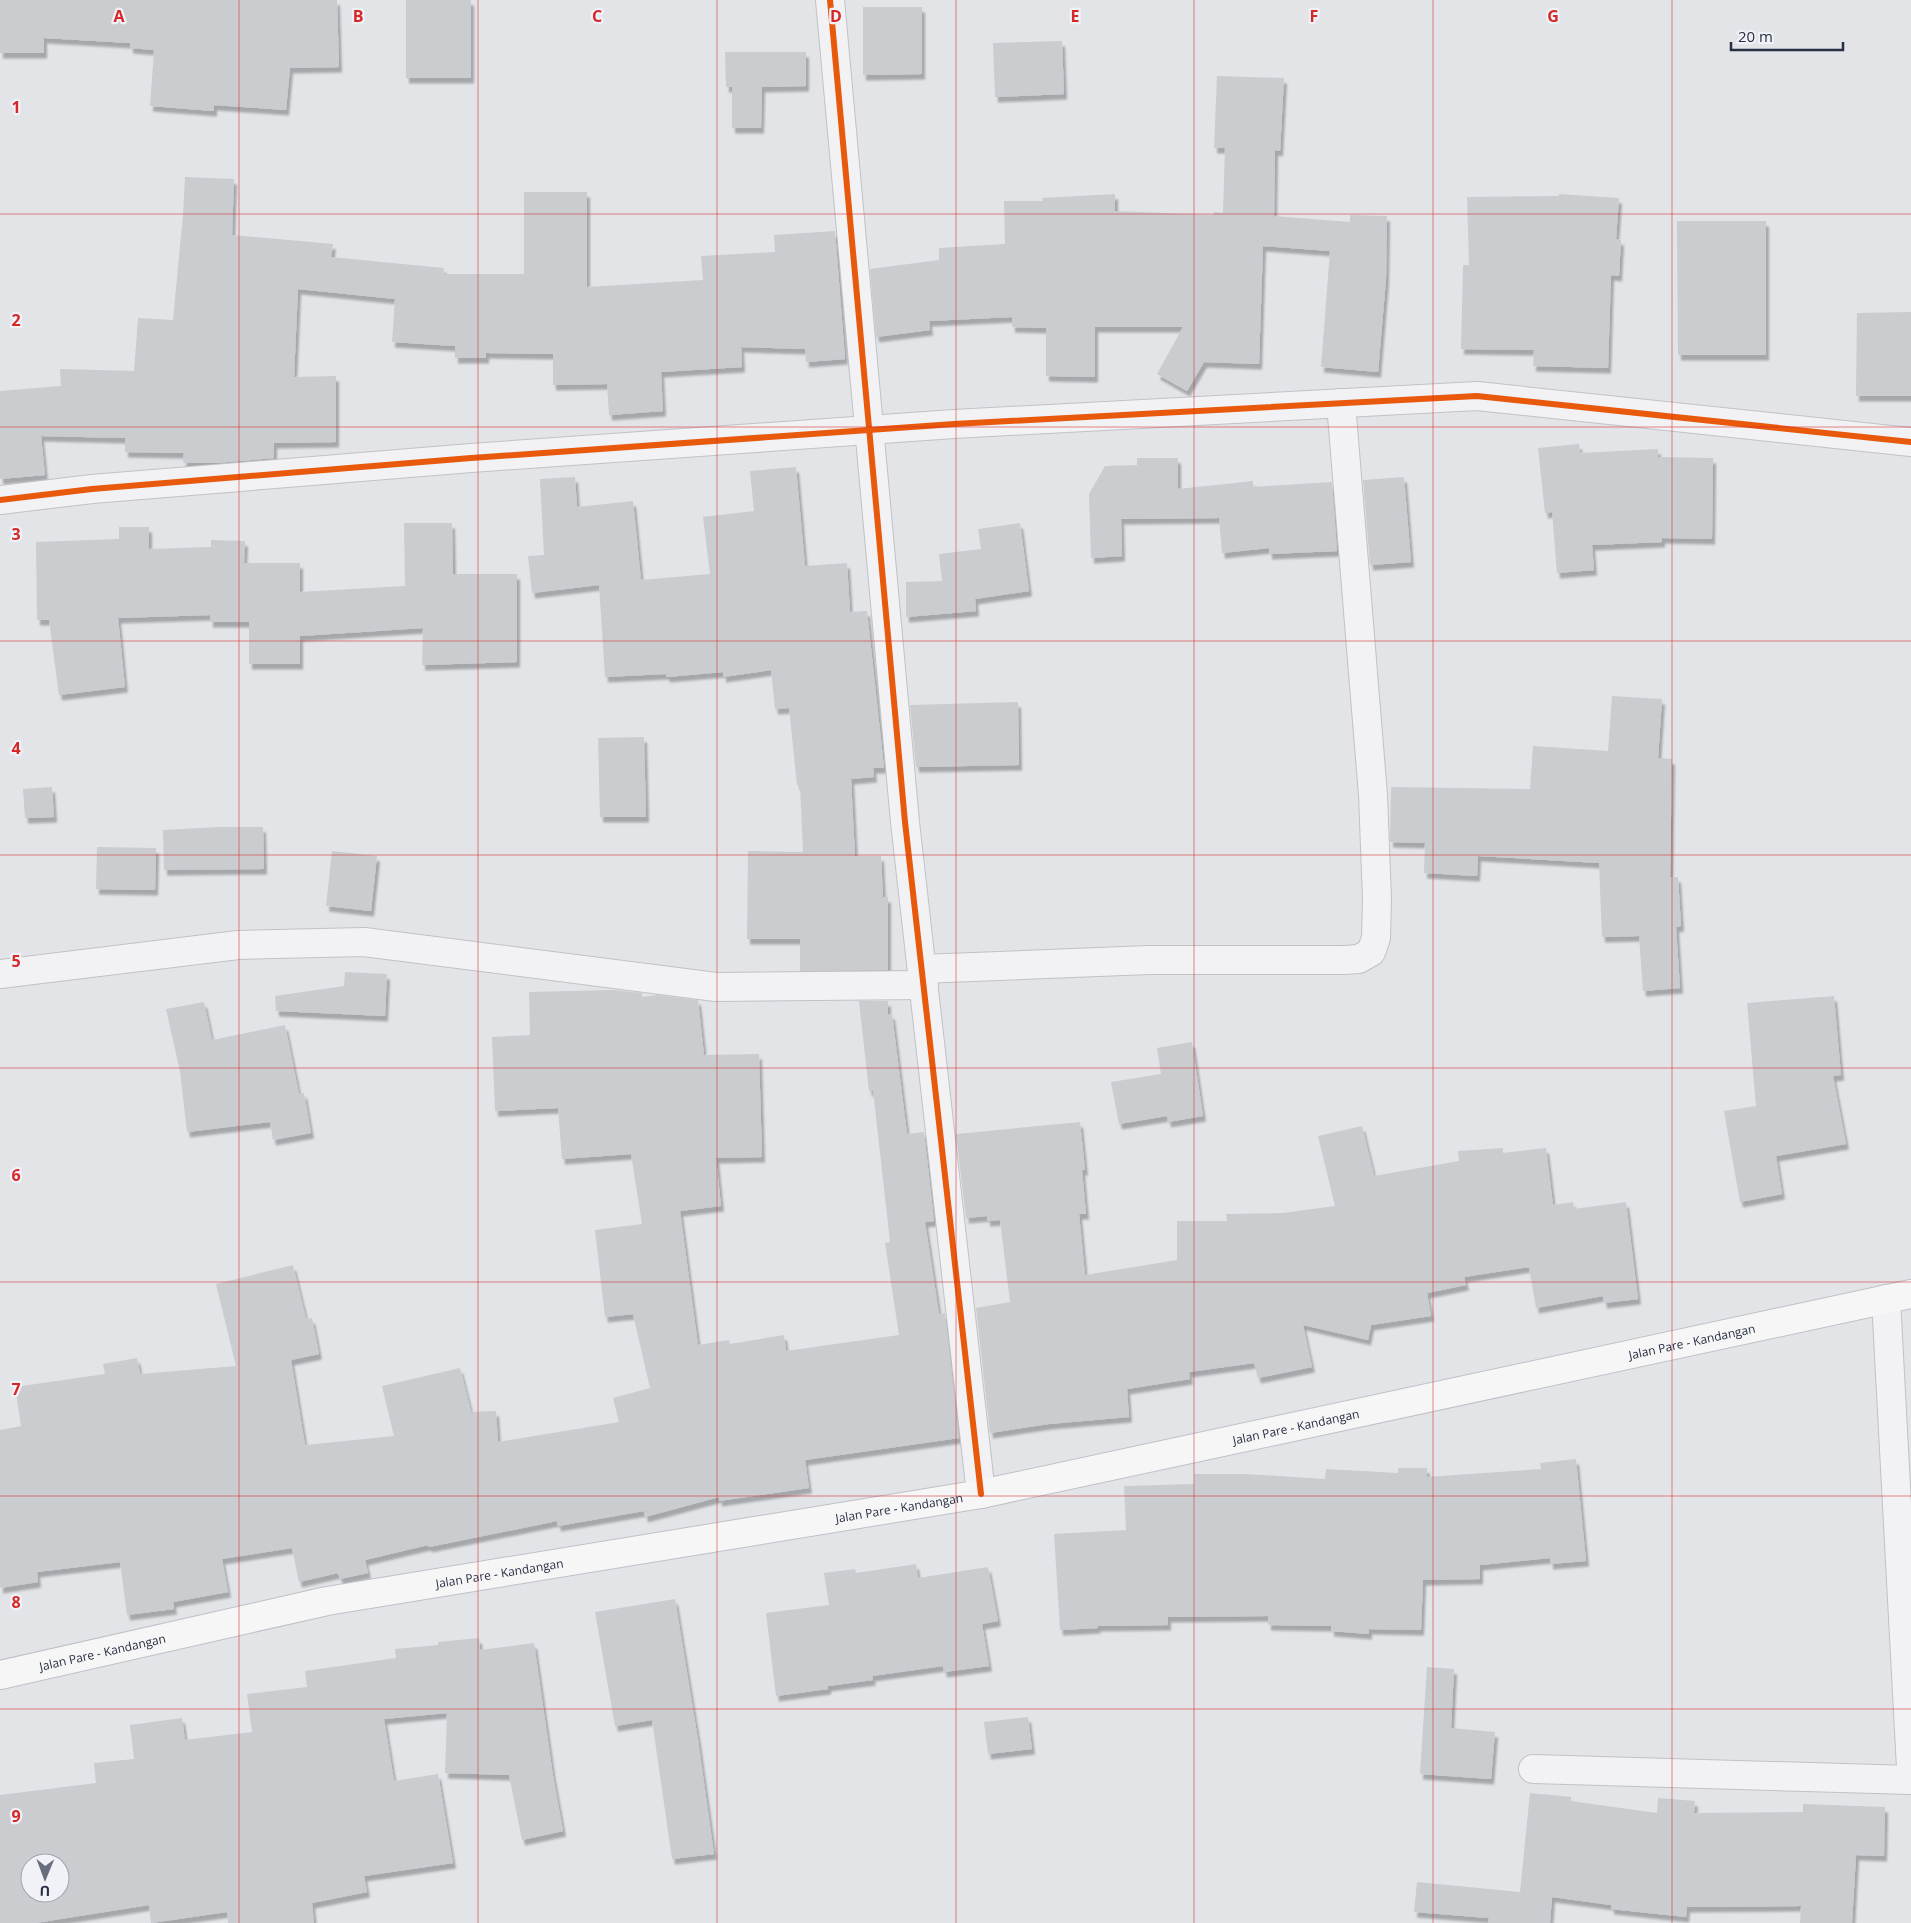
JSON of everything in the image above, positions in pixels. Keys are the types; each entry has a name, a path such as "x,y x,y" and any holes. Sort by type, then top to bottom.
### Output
{"main road":[{"name":"Jalan Pare - Kandangan","path":"0,1675 327,1601 981,1494 1899,1296"}],"street":[{"path":"830,0 905,822 981,1494"},
{"path":"0,500 92,489 471,458 870,430 1476,396 1911,442"},
{"path":"0,974 238,945 364,942 716,987 923,977 1149,960 1359,959 1371,952 1376,938 1373,794 1341,403"},
{"path":"1899,1296 1911,1768"},
{"path":"1533,1769 1911,1780"}],"building":[{"path":"0,0 337,0 339,67 290,68 286,110 214,105 214,111 150,106 154,50 130,48 130,43 44,38 44,53 0,53"},
{"path":"406,0 471,0 471,78 406,78"},
{"path":"863,7 922,7 922,74 863,75"},
{"path":"1062,41 1064,94 995,97 993,43"},
{"path":"725,52 806,52 806,86 762,87 761,128 732,128 732,87 726,87"},
{"path":"1217,76 1284,78 1280,151 1275,150 1274,216 1350,222 1350,215 1387,216 1386,279 1378,372 1321,367 1330,251 1263,246 1259,364 1204,362 1187,391 1157,374 1183,327 1095,327 1095,377 1046,376 1046,328 1012,327 1012,317 929,321 930,330 876,337 870,269 939,260 939,248 1005,244 1004,201 1043,201 1042,198 1115,194 1115,211 1213,215 1214,212 1223,213 1225,148 1214,148"},
{"path":"185,177 234,179 232,235 333,244 331,257 444,268 443,274 524,274 524,192 587,192 587,287 703,280 701,256 775,252 774,235 835,231 845,359 806,362 805,349 741,347 742,367 661,372 663,411 609,415 607,384 553,385 553,354 486,353 486,358 455,358 455,346 392,342 395,299 298,289 294,377 336,376 336,442 274,443 274,458 215,463 183,463 184,453 125,452 125,438 41,436 45,475 0,479 0,391 61,386 60,369 134,371 138,318 173,320"},
{"path":"1559,194 1619,198 1616,239 1621,240 1619,276 1611,275 1608,368 1533,366 1534,350 1461,349 1463,265 1469,265 1467,197 1559,196"},
{"path":"1677,221 1766,221 1766,355 1678,355"},
{"path":"1911,312 1911,396 1856,396 1857,313"},
{"path":"1579,444 1580,453 1658,449 1658,457 1713,458 1712,539 1662,538 1662,542 1592,545 1594,570 1557,573 1552,512 1545,513 1538,448"},
{"path":"1137,458 1178,458 1178,489 1253,481 1253,487 1332,482 1337,551 1269,554 1269,548 1222,553 1219,518 1121,519 1122,556 1091,558 1089,494 1105,466 1137,465"},
{"path":"796,467 805,566 847,563 850,612 867,611 884,768 873,768 874,777 851,779 855,856 881,856 883,897 888,897 888,970 800,971 800,939 747,939 748,851 803,852 800,785 797,785 789,708 775,709 771,670 723,677 723,672 667,677 666,674 605,677 599,585 532,593 528,556 544,555 540,479 575,477 577,507 633,501 641,580 710,574 703,517 754,511 750,471"},
{"path":"1404,477 1411,562 1370,565 1363,480"},
{"path":"404,523 452,523 453,574 517,574 517,662 422,665 423,628 300,636 300,664 249,664 249,622 210,622 210,615 118,618 125,687 59,695 49,620 37,620 36,542 119,539 119,527 149,527 149,549 211,547 211,540 245,541 244,563 300,563 300,592 405,586"},
{"path":"1020,523 1029,591 975,599 976,611 906,617 906,582 942,581 939,554 981,549 978,529"},
{"path":"1612,696 1662,699 1658,758 1672,759 1670,877 1678,877 1681,926 1676,927 1680,988 1643,991 1639,936 1602,937 1599,863 1478,856 1477,876 1424,873 1425,843 1390,842 1391,787 1530,789 1533,746 1608,751"},
{"path":"1018,702 1019,765 916,767 910,705"},
{"path":"644,737 646,817 600,817 598,738"},
{"path":"52,787 54,817 25,818 23,789"},
{"path":"263,827 264,869 164,870 163,830"},
{"path":"97,847 156,848 155,890 96,889"},
{"path":"332,851 377,856 371,911 326,906"},
{"path":"345,972 387,974 385,1016 276,1011 275,996 344,986"},
{"path":"614,990 642,993 642,997 657,995 698,1000 704,1055 759,1054 762,1157 716,1158 721,1206 680,1211 698,1345 729,1340 730,1344 784,1335 786,1351 899,1335 885,1243 890,1242 873,1090 869,1091 859,1001 888,1001 888,1015 892,1014 907,1134 924,1132 934,1221 925,1222 939,1314 945,1313 959,1438 805,1460 809,1488 719,1501 719,1497 645,1517 644,1511 558,1526 557,1521 429,1547 428,1545 365,1560 368,1573 340,1579 338,1573 299,1582 292,1548 222,1559 228,1592 173,1602 174,1609 127,1615 120,1562 37,1572 38,1582 0,1588 0,1430 21,1426 15,1387 105,1374 103,1364 137,1358 140,1374 236,1366 216,1284 293,1265 306,1319 312,1318 319,1354 291,1360 305,1445 394,1436 382,1386 460,1368 471,1412 496,1411 498,1442 619,1422 613,1398 650,1388 633,1314 605,1317 595,1230 642,1224 631,1154 562,1159 558,1108 495,1111 492,1037 530,1035 529,992"},
{"path":"1834,996 1841,1075 1833,1076 1846,1144 1776,1156 1782,1194 1740,1202 1724,1111 1756,1106 1747,1003"},
{"path":"204,1002 212,1040 285,1025 299,1094 304,1093 311,1133 273,1140 270,1122 187,1132 180,1071 166,1009"},
{"path":"1192,1042 1203,1116 1168,1122 1167,1116 1119,1124 1111,1082 1161,1074 1157,1048"},
{"path":"1080,1122 1085,1170 1082,1170 1086,1214 1079,1214 1085,1275 1177,1260 1177,1221 1227,1221 1226,1214 1283,1213 1335,1206 1318,1136 1362,1126 1374,1176 1459,1161 1458,1151 1503,1148 1503,1153 1546,1148 1553,1205 1573,1202 1574,1209 1626,1202 1638,1299 1604,1303 1603,1296 1536,1308 1529,1267 1464,1277 1466,1285 1427,1293 1431,1316 1371,1325 1368,1340 1303,1325 1312,1367 1258,1378 1254,1363 1189,1372 1190,1379 1127,1389 1129,1417 1049,1424 990,1433 976,1308 1010,1302 1000,1220 987,1221 987,1216 966,1218 956,1134"},
{"path":"1576,1459 1586,1561 1550,1564 1550,1558 1480,1565 1480,1579 1423,1580 1421,1630 1369,1629 1369,1634 1331,1631 1331,1626 1268,1625 1268,1616 1168,1617 1168,1625 1097,1626 1098,1628 1060,1630 1054,1534 1126,1530 1124,1486 1194,1484 1194,1474 1246,1474 1325,1479 1326,1469 1398,1473 1398,1468 1427,1468 1427,1477 1541,1469 1540,1463"},
{"path":"916,1564 918,1578 988,1567 998,1621 982,1624 989,1666 944,1672 943,1666 872,1676 873,1680 828,1686 828,1689 776,1696 766,1613 829,1605 824,1573 855,1569 856,1573"},
{"path":"675,1599 714,1854 672,1859 652,1720 615,1726 595,1612"},
{"path":"479,1638 480,1650 534,1643 563,1831 522,1840 509,1775 445,1773 447,1713 384,1719 394,1781 438,1774 453,1863 364,1876 367,1892 312,1903 314,1923 228,1923 227,1912 151,1923 149,1905 35,1923 0,1923 0,1795 96,1783 94,1763 134,1759 130,1725 182,1718 185,1740 252,1732 247,1694 307,1687 305,1671 396,1658 395,1649 438,1645 438,1642"},
{"path":"1427,1667 1454,1669 1451,1728 1495,1732 1491,1779 1420,1774"},
{"path":"1028,1717 1032,1749 988,1754 984,1722"},
{"path":"1530,1793 1571,1797 1571,1801 1657,1813 1658,1798 1695,1801 1694,1813 1803,1812 1803,1804 1885,1807 1884,1856 1856,1855 1852,1923 1800,1923 1801,1906 1687,1907 1686,1917 1611,1909 1611,1905 1552,1897 1550,1923 1488,1923 1489,1918 1414,1912 1417,1882 1520,1892"}],"cycle path":[{"path":"830,0 905,822 981,1494"},
{"path":"0,500 92,489 471,458 954,424 1477,396 1911,442"}]}
